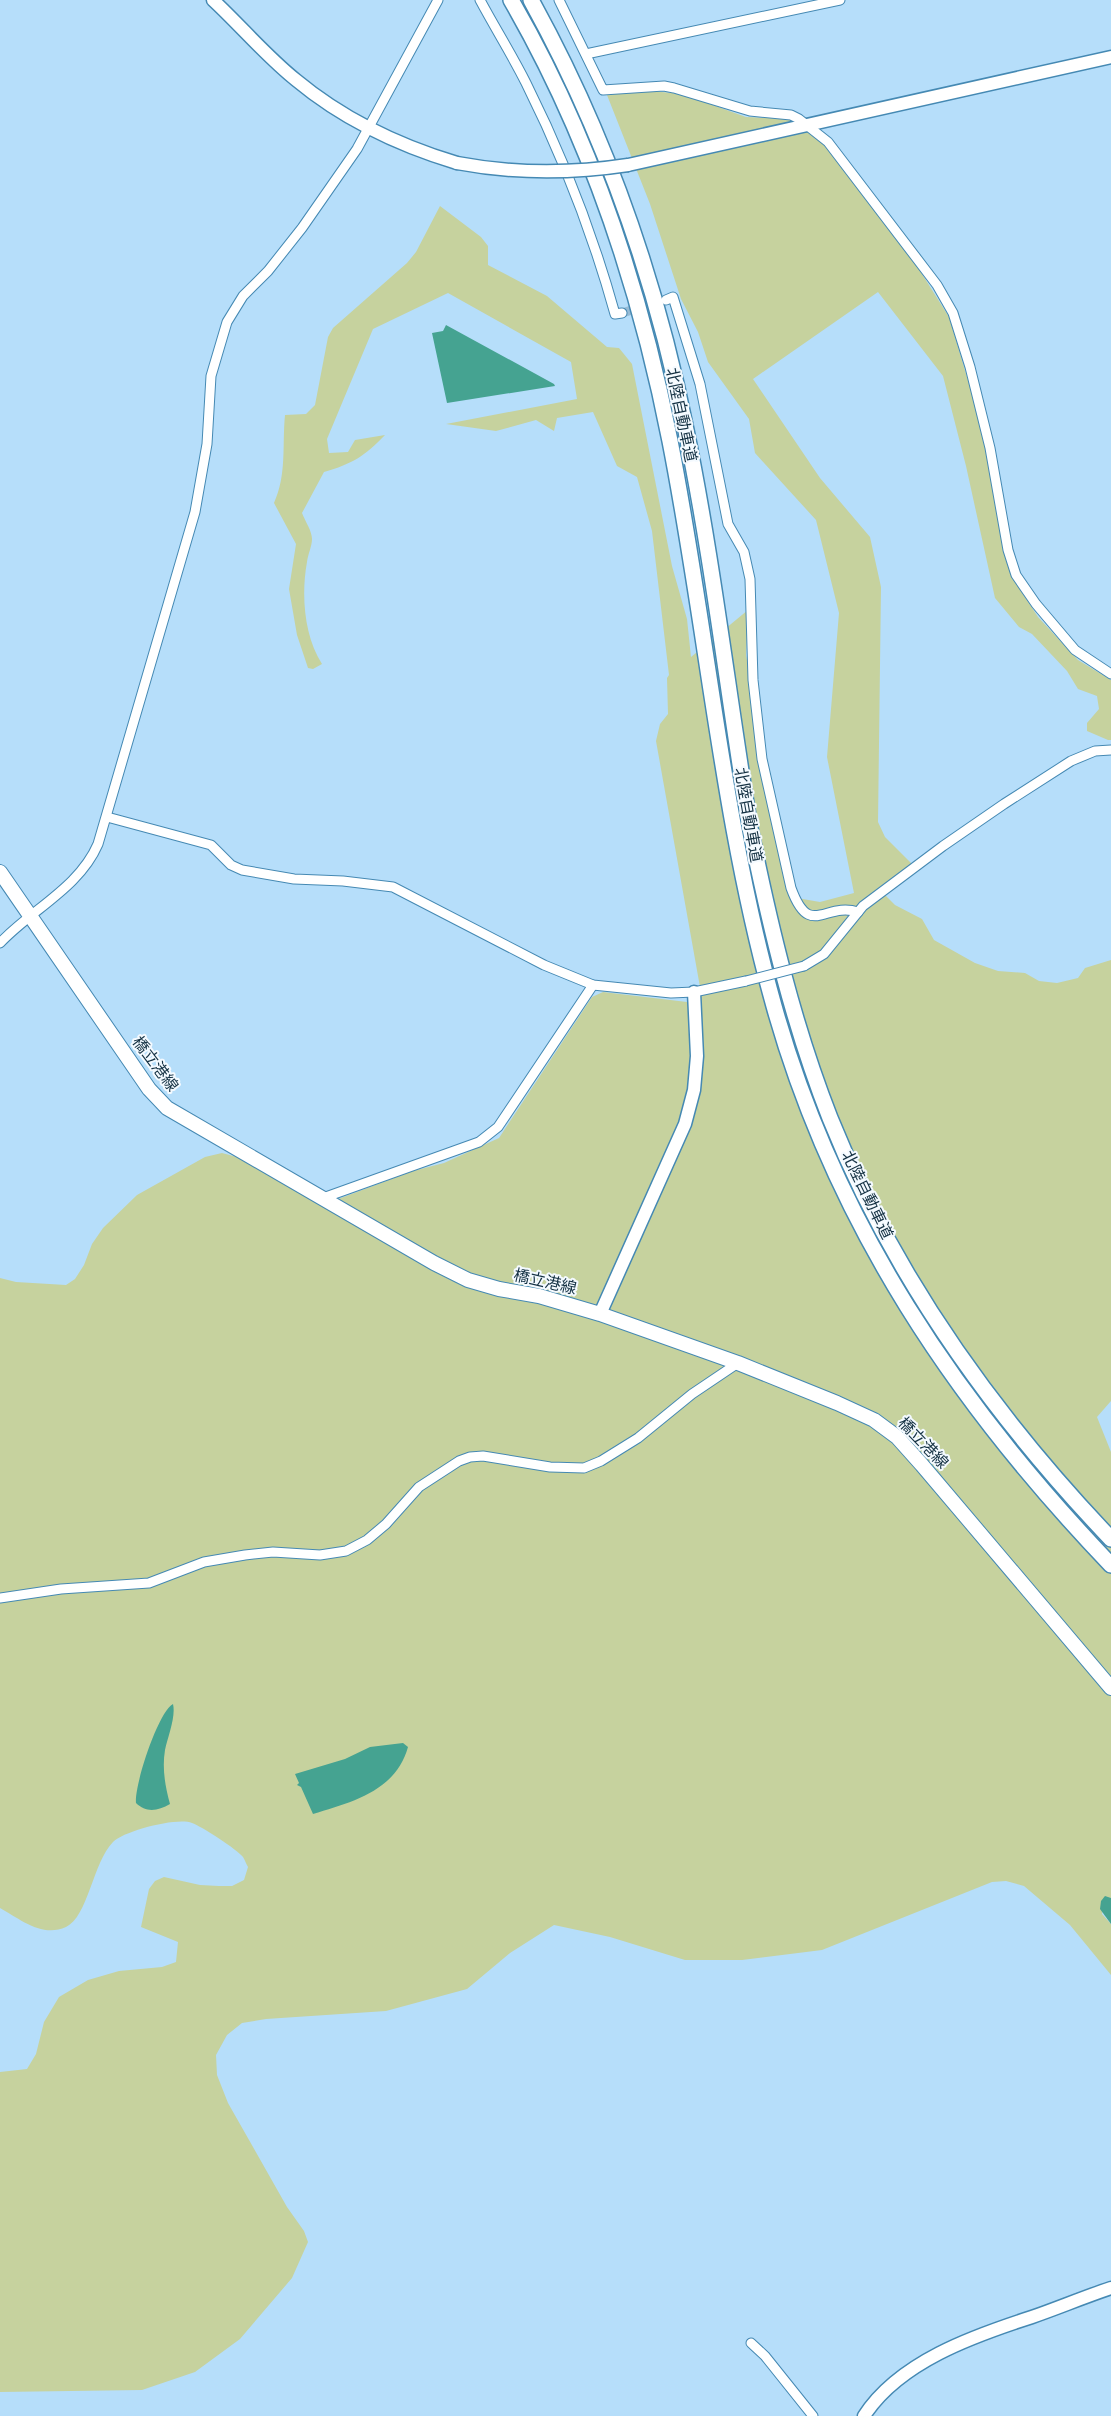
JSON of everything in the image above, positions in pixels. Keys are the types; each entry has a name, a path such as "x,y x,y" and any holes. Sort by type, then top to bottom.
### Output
{"highway":[{"name":"北陸自動車道","path":"510,0 548,71 581,143 597,182 636,303 673,458 721,759 745,893 775,1010 817,1132 867,1238 931,1346 964,1394 1004,1444 1111,1565"},
{"name":"北陸自動車道","path":"531,0 561,58 614,177 654,299 686,430 750,828 763,892 792,1007 830,1118 882,1229 942,1332 1017,1432 1111,1539"}],"main road":[{"name":"橋立港線","path":"0,872 149,1089 167,1108 434,1263 468,1280 500,1290 539,1296 600,1314 738,1363 874,1420 897,1437 1111,1688"}],"street":[{"path":"213,0 294,79 338,111 370,130 406,146 457,163 505,171 542,174 571,173 628,165 1111,57"},
{"path":"1,939 30,914 62,892 92,858 107,817 195,512 207,444 211,376 226,322 243,296 268,271 302,228 370,130 438,0"},
{"path":"480,0 526,84 557,151 577,200 615,314 622,313"},
{"path":"559,0 603,90 664,86 750,111 792,115 828,142 937,285 953,313 983,416 1008,550 1016,575 1036,604 1076,650 1111,674"},
{"path":"586,54 840,0"},
{"path":"666,300 673,297 679,312 700,384 728,524 744,552 750,579 753,680 762,759 791,888 797,905 806,914 813,916 851,910 858,912"},
{"path":"107,817 211,845 231,865 242,870 294,879 344,881 393,887 544,965 594,985 671,993 694,992 804,966 824,954 863,906 1004,804 1071,761 1095,752 1111,750"},
{"path":"323,1198 479,1142 491,1133 498,1127 594,985"},
{"path":"600,1314 685,1124 694,1090 696,1064 694,992"},
{"path":"0,1598 61,1588 117,1587 149,1583 204,1562 245,1555 273,1552 320,1555 346,1551 367,1540 386,1524 420,1486 459,1461 470,1457 483,1456 550,1467 584,1468 601,1461 638,1438 692,1394 738,1363"},
{"path":"864,2416 873,2402 896,2381 960,2343 1111,2288"},
{"path":"751,2343 765,2356 813,2416"}],"shaded area":[{"path":"641,90 682,94 746,117 789,119 821,142 840,160 917,266 949,317 982,427 999,511 1003,550 1012,577 1038,617 1078,660 1111,680 1111,740 1108,740 1087,731 1087,723 1099,709 1097,696 1078,689 1067,671 1032,634 1019,627 995,598 966,466 943,376 878,292 753,379 820,478 870,537 881,587 878,822 885,837 912,864 878,888 895,905 922,919 934,940 975,963 998,971 1025,973 1039,981 1057,983 1078,978 1085,968 1111,960 1111,1401 1097,1417 1111,1452 1111,1898 1105,1897 1102,1914 1111,1924 1111,1975 1070,1925 1024,1886 1006,1881 992,1882 822,1950 742,1960 685,1960 610,1937 554,1925 510,1953 467,1989 386,2011 266,2019 242,2023 227,2035 216,2055 217,2075 228,2103 287,2207 304,2231 308,2242 292,2278 240,2339 195,2372 142,2390 0,2392 0,2072 27,2069 36,2054 44,2022 59,1997 88,1980 119,1971 162,1967 176,1962 178,1942 141,1927 149,1889 155,1881 164,1877 200,1885 232,1886 244,1880 248,1867 240,1854 219,1838 197,1825 185,1822 163,1823 128,1834 113,1842 100,1862 80,1912 74,1921 66,1927 57,1930 40,1929 23,1922 0,1908 0,1278 16,1282 66,1285 75,1279 84,1265 92,1244 103,1228 137,1195 205,1157 222,1153 237,1157 322,1205 413,1171 444,1163 499,1138 592,997 603,992 687,1002 693,1000 700,987 656,741 660,724 668,714 667,678 669,675 652,531 637,477 617,466 593,412 557,418 554,431 536,420 496,431 446,424 577,399 571,362 448,293 373,329 327,439 329,453 348,452 355,440 385,435 371,449 358,458 343,466 324,472 302,513 312,536 305,575 304,601 311,641 322,664 313,669 308,668 297,635 289,589 296,544 274,503 281,481 285,415 306,414 315,405 328,337 333,328 407,263 416,252 440,206 481,237 488,246 488,265 547,296 607,347 619,348 632,364 672,566 687,619 691,657 748,610 746,655 791,897 820,902 854,893 827,757 839,613 816,520 755,453 749,419 708,362 698,332 681,299 650,204 607,95"},
{"path":"446,325 555,386 447,403 432,333 443,331"},
{"path":"173,1704 173,1721 165,1750 164,1764 165,1784 170,1804 148,1810 136,1803 139,1781 154,1734 167,1710"},
{"path":"403,1743 408,1747 402,1762 394,1774 383,1784 371,1792 343,1805 313,1814 301,1787 297,1785 299,1783 295,1774 345,1759 370,1747"},
{"path":"1105,1896 1111,1898 1111,1924 1100,1909 1101,1901"}],"tunnel":[{"path":"622,313 658,302"}]}
